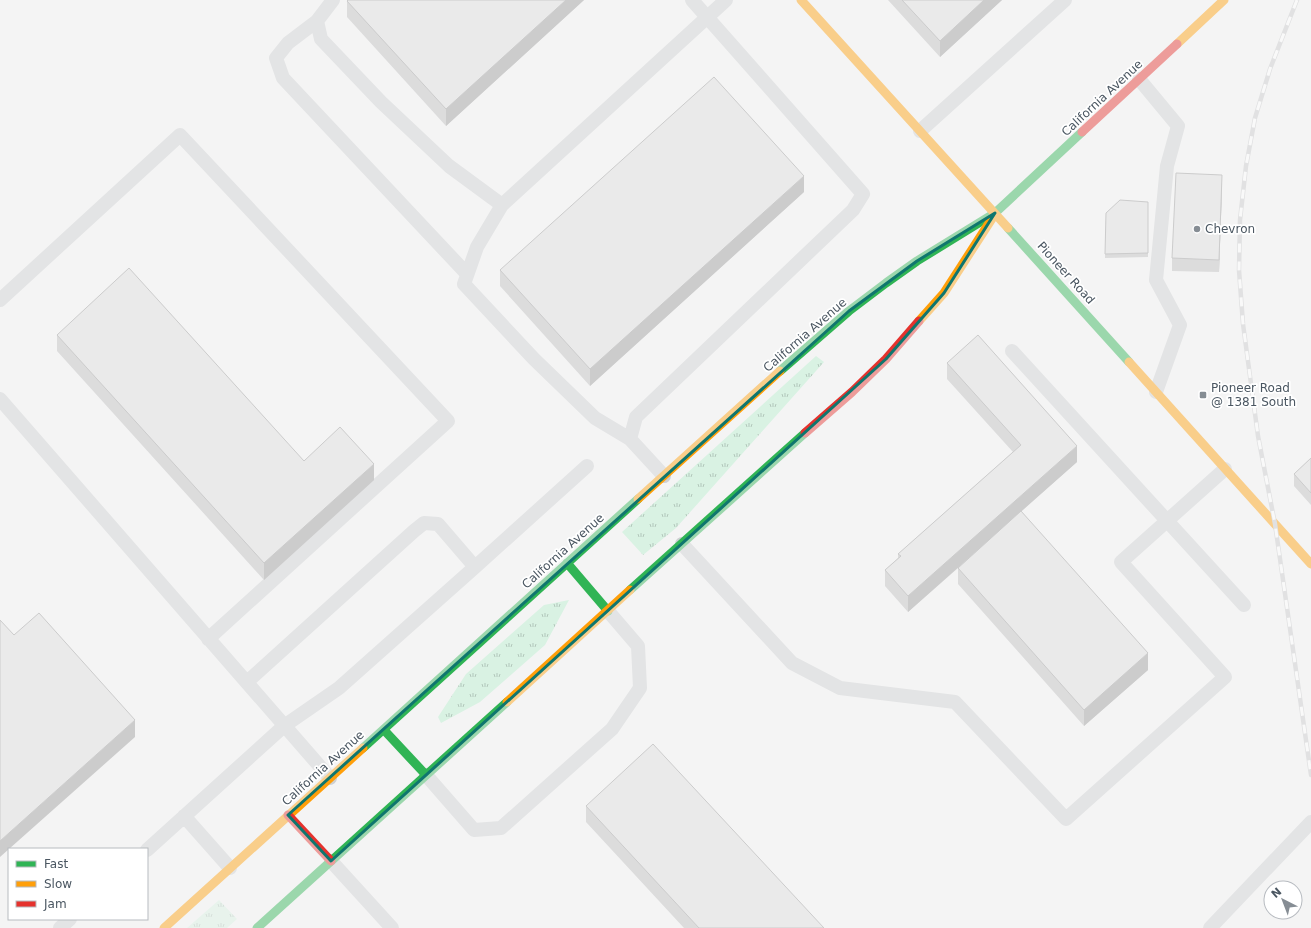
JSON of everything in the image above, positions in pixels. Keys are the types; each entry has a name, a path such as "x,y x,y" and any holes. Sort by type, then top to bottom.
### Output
{"main road":[{"name":"Pioneer Road","path":"802,0 1311,564"},
{"name":"California Avenue","path":"164,928 812,343 849,311 911,266 995,213 1224,0"},
{"name":"California Avenue","path":"257,928 852,392 886,359 944,293 995,213"},
{"path":"567,564 608,611"},
{"path":"384,730 426,775"},
{"path":"288,815 331,861"}],"lane":[{"path":"333,0 317,21 288,43 276,58 283,78 467,274"},
{"path":"630,439 636,417 854,210 863,194 692,0"},
{"path":"664,476 630,439 595,418 534,358 464,284 477,247 502,205 726,0"},
{"path":"920,131 1065,0"},
{"path":"317,21 321,39 381,102 449,166 502,205"},
{"path":"1139,79 1178,126 1167,166 1156,280 1180,325 1156,392"},
{"path":"0,300 180,135 448,421 208,638"},
{"path":"1012,351 1244,605"},
{"path":"0,399 330,778"},
{"path":"148,849 284,726 339,688 586,466"},
{"path":"682,544 792,663 840,688 955,702 1066,819 1225,677 1121,562 1225,469"},
{"path":"247,682 402,541 424,523 438,524 475,567"},
{"path":"426,775 474,830 501,828 606,734 612,728 640,688 638,646 608,611"},
{"path":"184,816 230,868"},
{"path":"1210,928 1311,822"},
{"path":"331,861 386,926"},
{"path":"60,928 69,920"}],"highlighted area":[{"path":"995,213 944,293 886,359 331,861 288,815 849,311 917,261"}],"green space":[{"path":"816,356 824,362 676,528 643,555 622,532"},
{"path":"569,600 545,645 480,702 441,723 438,717 466,674 544,605"},
{"path":"219,900 237,919 227,928 187,928"}],"building":[{"path":"566,0 446,109 347,1"},
{"path":"902,0 984,0 940,41"},
{"path":"714,77 804,176 590,369 500,270"},
{"name":"Chevron","path":"1176,173 1222,175 1219,260 1172,258"},
{"path":"1120,200 1148,202 1148,253 1105,254 1106,213"},
{"path":"129,268 304,461 340,427 374,464 264,563 57,335"},
{"path":"978,335 1077,446 908,596 885,570 901,556 898,554 1021,445 947,363"},
{"path":"1311,458 1311,493 1294,474"},
{"path":"1021,511 1148,653 1084,710 958,568"},
{"path":"39,613 135,720 0,841 0,620 14,635"},
{"path":"653,744 824,928 699,928 586,806"}],"railway":[{"path":"1297,0 1270,69 1255,118 1246,166 1240,220 1239,270 1243,324 1258,436 1275,524 1311,775"}],"traffic: fast":[{"path":"780,371 849,311 886,283 917,261 995,213 1082,132"},
{"path":"1008,228 1129,362"},
{"path":"630,590 805,433"},
{"path":"363,748 638,499"},
{"path":"567,563 608,611"},
{"path":"257,928 507,702"},
{"path":"384,730 426,775"}],"traffic: slow":[{"path":"801,0 1008,228"},
{"path":"1177,44 1224,0"},
{"path":"919,321 944,293 993,217"},
{"path":"1129,362 1311,564"},
{"path":"638,499 780,371"},
{"path":"507,702 630,590"},
{"path":"164,928 363,748"}],"traffic: jam":[{"path":"1082,132 1177,44"},
{"path":"805,433 852,392 886,359 919,321"},
{"path":"288,815 331,861"}],"place":[{"name":"Chevron","path":"1197,229"},
{"name":"Pioneer Road @ 1381 South","path":"1203,395"}]}
